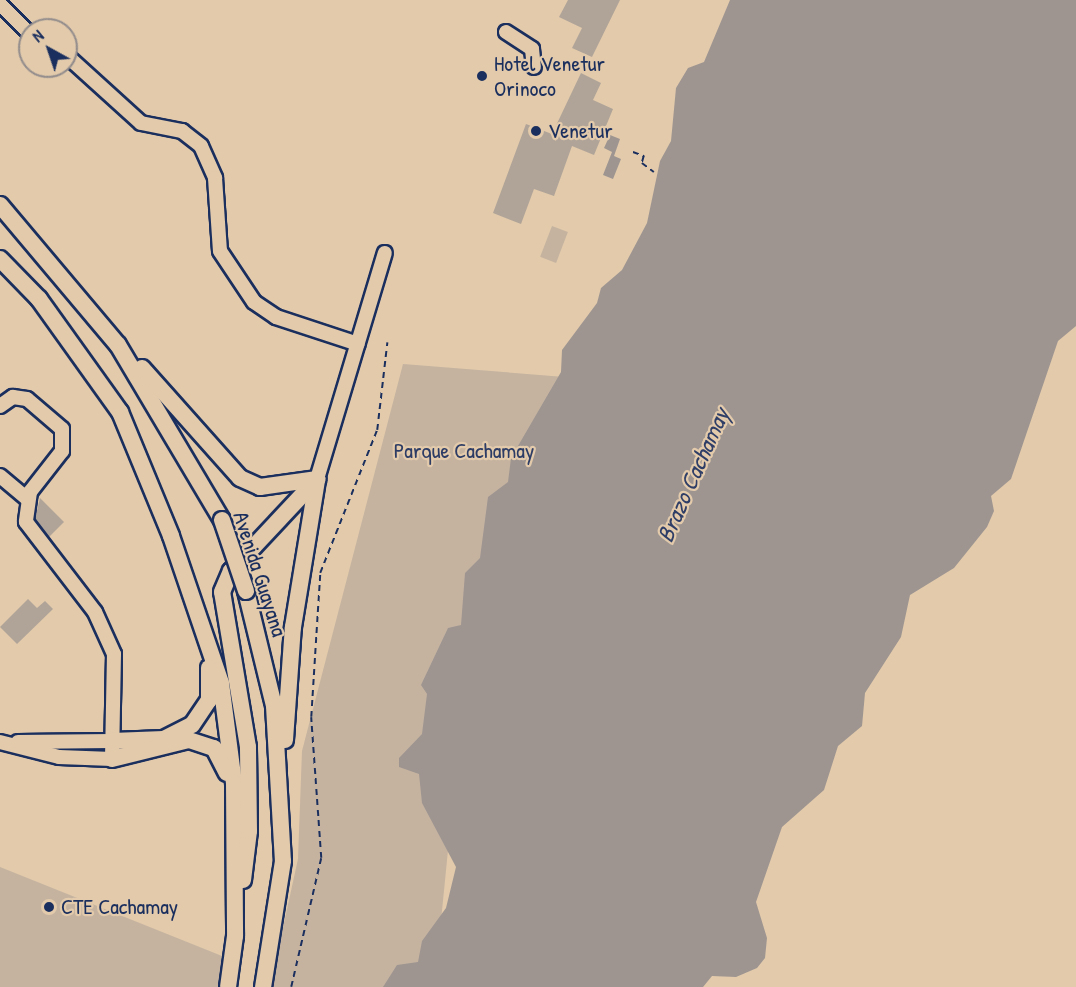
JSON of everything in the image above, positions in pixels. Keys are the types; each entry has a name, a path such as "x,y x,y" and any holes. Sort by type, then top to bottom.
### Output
{"main road":[{"name":"Avenida Guayana","path":"0,205 118,345 222,520 246,591 274,706 283,861 263,987"},
{"path":"0,259 39,299 120,412 207,637 221,683 233,819 235,936"},
{"path":"118,345 191,418 240,478 260,487 317,479"},
{"path":"283,861 293,627 317,479"},
{"path":"228,987 249,831 248,747 222,592 231,571 317,479"},
{"path":"112,741 164,739 203,714 210,686 207,637"},
{"path":"112,759 189,740 214,748 227,773 233,819"}],"street":[{"path":"0,4 18,22"},
{"path":"506,32 532,49 534,68"},
{"path":"78,66 141,123 182,131 201,146 214,178 220,251 254,302 276,317 358,344"},
{"path":"317,479 385,253"},
{"path":"0,406 13,398 27,399 64,434 60,456 27,499 27,522 38,543 95,612 109,640 112,759 59,757 3,743"},
{"path":"0,476 27,499"},
{"path":"3,743 112,741"}],"path":[{"path":"633,152 644,156 642,163 654,172"},
{"path":"291,987 321,858 311,717 320,573 377,430 387,344"}],"green space":[{"path":"552,226 568,232 556,263 540,257"},
{"name":"Parque Cachamay","path":"403,364 577,378 466,669 437,961 426,987 270,987 298,859 302,751"},
{"name":"CTE Cachamay","path":"0,867 227,958 220,987 0,987"}],"water":[{"name":"Brazo Cachamay","path":"730,0 1076,0 1076,326 1058,341 1011,479 991,496 994,511 987,527 954,568 910,595 901,637 865,693 862,726 838,746 824,790 782,827 756,902 767,938 765,958 757,968 736,977 712,976 703,987 383,987 397,965 418,962 422,941 446,908 456,867 422,803 419,774 399,767 399,758 422,734 427,694 421,685 448,628 461,625 465,573 480,558 488,497 508,482 511,458 561,372 562,350 597,303 601,288 622,270 647,223 660,161 671,141 676,88 688,68 704,62"},
{"path":"610,135 620,139 614,156 621,159 613,179 603,175 612,152 604,148"}],"building":[{"path":"568,0 620,0 592,57 572,48 582,28 559,17"},
{"path":"581,73 601,83 593,100 613,109 594,155 572,146 554,196 534,189 521,224 493,213 526,124 552,134"},
{"path":"40,498 64,522 49,537 35,519"},
{"path":"28,599 37,608 45,601 53,609 17,644 0,627"}],"place":[{"name":"Hotel Venetur Orinoco","path":"482,76"},
{"name":"Venetur","path":"536,131"},
{"name":"CTE Cachamay","path":"49,907"}]}
